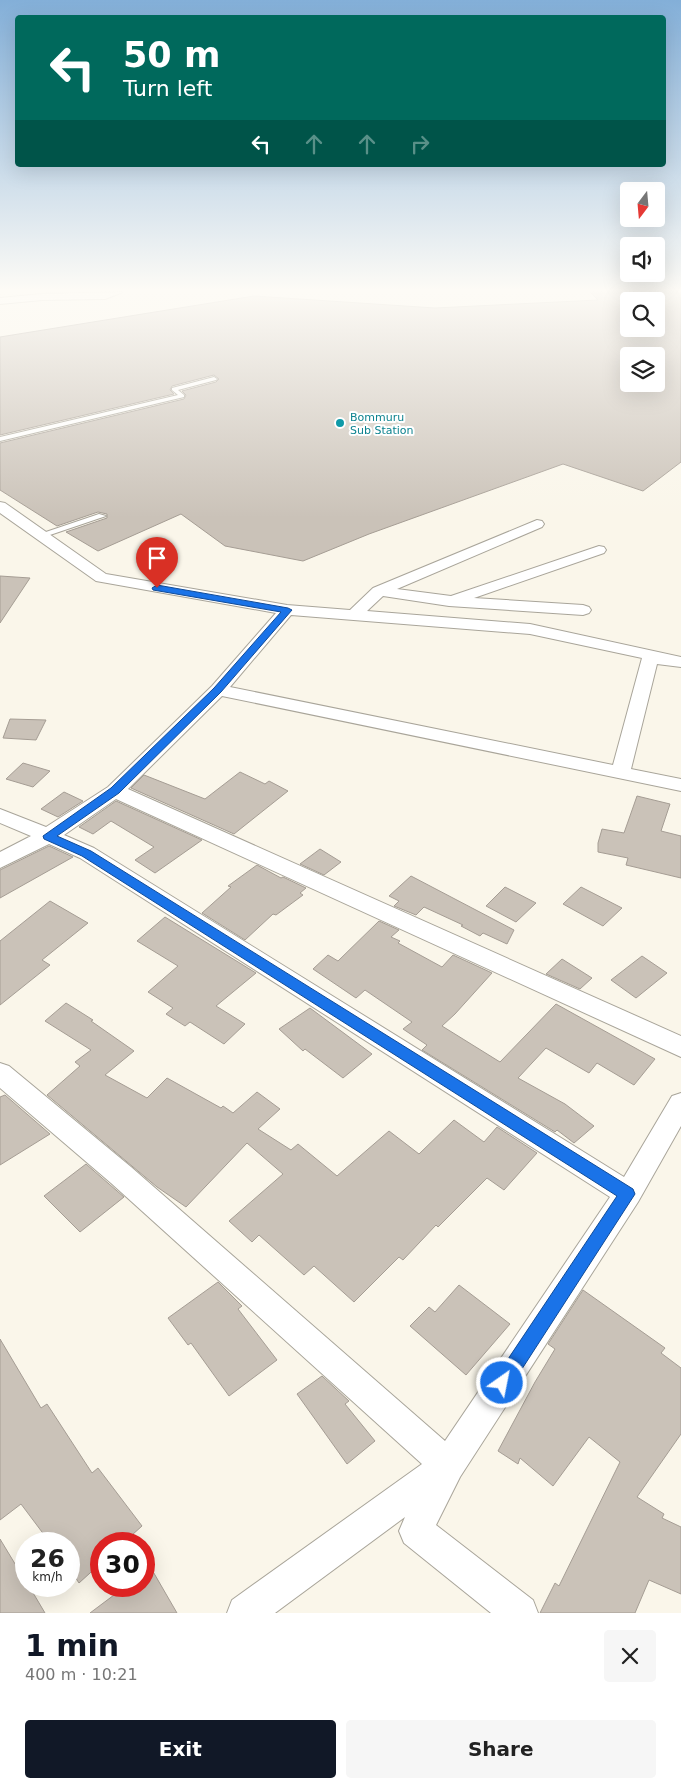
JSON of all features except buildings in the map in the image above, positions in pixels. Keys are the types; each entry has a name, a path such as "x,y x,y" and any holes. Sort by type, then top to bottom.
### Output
{"street":[{"path":"0,506 101,578 288,610 530,629 681,662"},
{"path":"354,615 379,591 537,524"},
{"path":"449,601 599,550"},
{"path":"379,591 449,601 583,610"},
{"path":"0,861 48,836 115,790 218,690 288,610"},
{"path":"651,655 681,668"},
{"path":"620,773 651,655"},
{"path":"218,690 681,785"},
{"path":"115,790 681,1047"},
{"path":"0,815 95,859 628,1194"},
{"path":"0,1073 121,1175 448,1465"},
{"path":"520,1613 416,1531 448,1465 628,1194 681,1103"},
{"path":"245,1613 448,1465"}],"lane":[{"path":"0,439 182,396 174,389 214,379"},
{"path":"41,535 102,516"}],"place":[{"name":"Bommuru Sub Station","path":"340,423"}],"route":[{"path":"157,588 288,610 218,690 115,790 48,836 87,854 628,1194 502,1383"}]}
